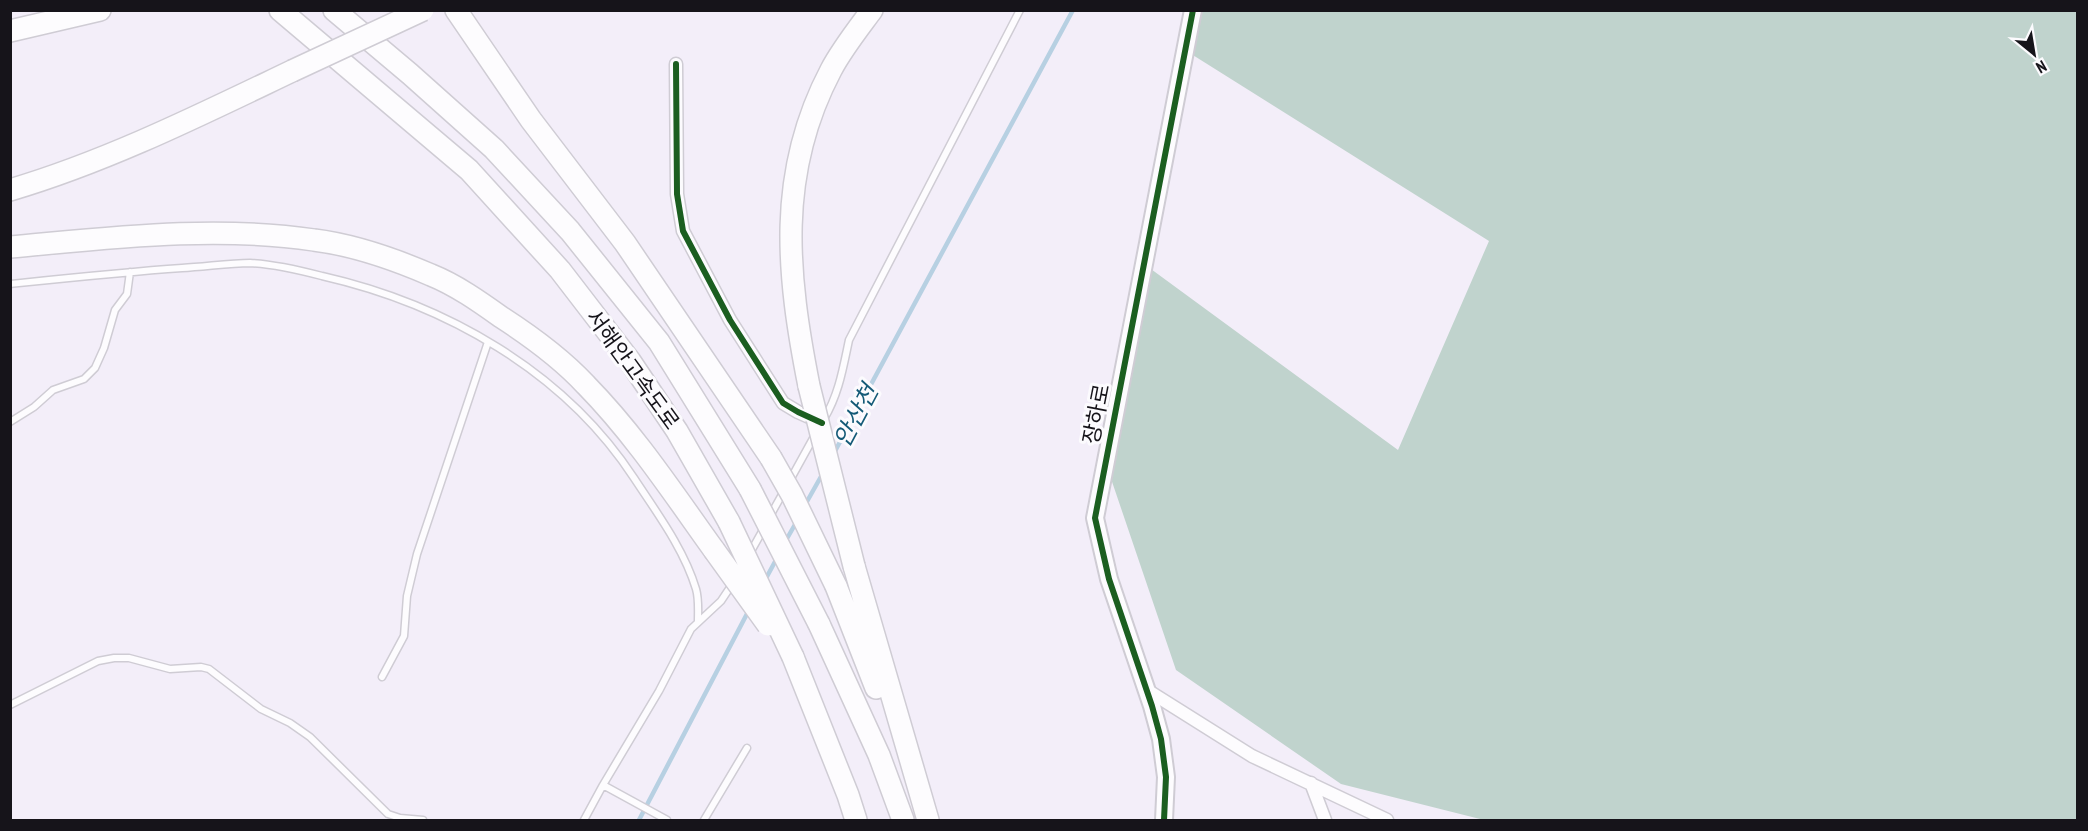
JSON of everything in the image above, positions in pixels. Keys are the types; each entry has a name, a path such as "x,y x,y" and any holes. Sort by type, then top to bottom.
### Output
{"highway":[{"path":"10,31 100,10"},
{"name":"서해안고속도로","path":"280,10 469,170 560,270 630,361 672,422 729,522 793,657 856,820"},
{"name":"서해안고속도로","path":"334,10 494,149 570,231 659,342 750,489 819,624 879,755 903,820"},
{"path":"10,190 51,178 117,152 423,10"},
{"path":"456,10 531,120 625,243 771,458 792,495 836,586 867,661 900,759 914,820"},
{"path":"873,10 831,69 811,112 792,199 790,246 798,330 809,386 854,566 928,820"},
{"path":"10,247 185,234 243,234 315,240 378,254 434,276 487,307 537,341 585,383 627,430 793,657"}],"street":[{"name":"장하로","path":"1164,820 1166,777 1161,739 1147,690 1109,579 1095,518 1194,10"},
{"path":"676,64 677,194 683,231 729,320 783,402 822,423"},
{"path":"1147,690 1252,756 1387,820"},
{"path":"1311,783 1325,820"}],"lane":[{"path":"744,565 834,403 842,380 849,340 1020,10"},
{"path":"10,284 251,263 355,283 441,316 488,342 545,380 585,416 625,463 686,563 697,592 698,621"},
{"path":"10,422 34,407 53,390 84,379 94,368 104,348 115,310 127,294 130,272"},
{"path":"382,677 404,636 407,596 417,554 488,342"},
{"path":"584,820 605,787 691,629 721,601 738,574"},
{"path":"10,705 98,661 129,658 170,669 201,666 209,669 261,709 290,723 310,737 388,814 400,818 423,820"},
{"path":"704,820 747,748"},
{"path":"605,787 667,820"}],"shaded area":[{"path":"1199,11 2077,11 2077,820 1484,820 1341,784 1176,670 1106,464 1140,261 1398,450 1489,241 1188,52"}],"waterway":[{"name":"안산천","path":"834,453 1073,10"},
{"name":"안산천","path":"805,505 823,473"},
{"name":"안산천","path":"785,542 797,521"},
{"name":"안산천","path":"764,582 777,558"},
{"name":"안산천","path":"639,820 749,610"}],"cycle path":[{"path":"1164,820 1166,777 1161,739 1109,579 1095,518 1193,10"},
{"path":"676,64 677,194 683,231 730,320 783,403 822,423"}]}
